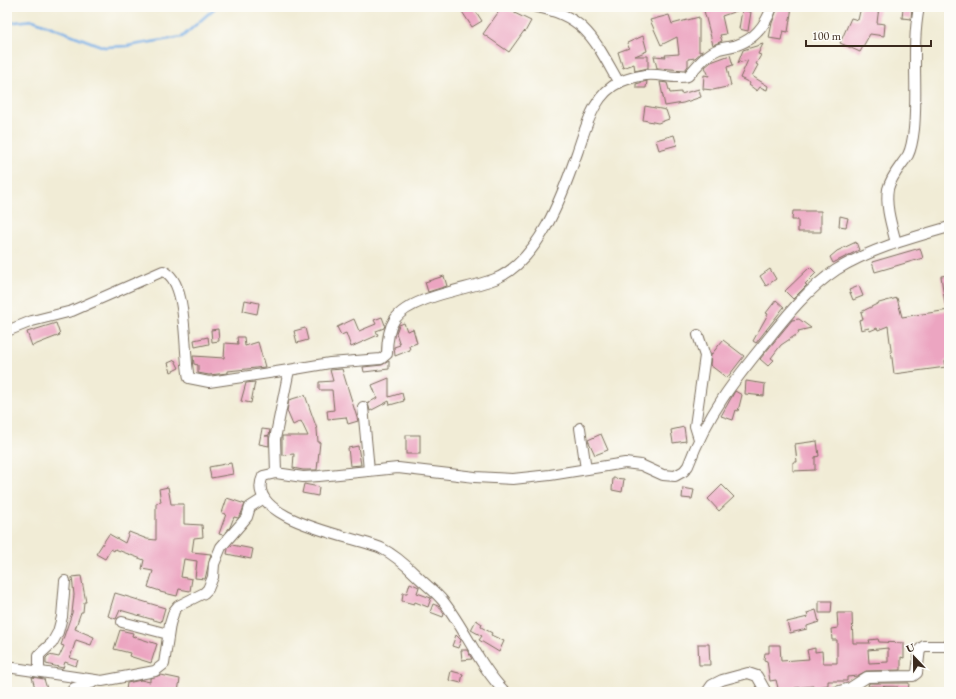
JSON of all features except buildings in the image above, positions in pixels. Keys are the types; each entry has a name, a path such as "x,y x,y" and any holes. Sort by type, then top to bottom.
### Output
{"street":[{"path":"536,7 559,12 576,20 598,46 619,83"},
{"path":"7,331 25,324 72,311 164,271 169,273 172,277 181,299 189,378 209,382 330,363 381,359 387,354 390,332 394,320 399,314 426,300 495,279 512,268 531,248 552,217 595,105 599,99 619,83 647,75 688,76 709,55 719,50 739,44 754,35 762,26 772,7"},
{"path":"896,243 891,221 888,194 890,185 907,156 913,137 916,112 916,41 919,7"},
{"path":"505,692 488,672 444,602 427,584 400,561 374,546 292,520 277,511 264,498 261,486 262,479 266,475 276,473 312,477 369,470 415,469 501,479 536,477 625,463 641,465 663,475 675,476 684,471 688,466 699,439 715,408 730,386 808,293 843,266 874,251 949,227"},
{"path":"698,335 705,356 695,426 699,439"},
{"path":"276,473 275,439 289,370"},
{"path":"363,407 369,470"},
{"path":"580,428 586,469"},
{"path":"71,692 74,688 156,671 161,668 164,664 172,616 178,606 204,593 212,584 214,564 221,547 247,517 250,507 264,498"},
{"path":"39,671 39,655 55,640 61,625 65,581"},
{"path":"122,622 168,634"},
{"path":"836,692 850,688 867,677 913,676 917,673 920,649 924,646 949,646"},
{"path":"7,666 80,679 102,681"},
{"path":"707,692 717,682 748,673 757,676 766,692"}],"waterway":[{"path":"7,23 33,20 104,47 127,46 182,37 216,7"}]}
